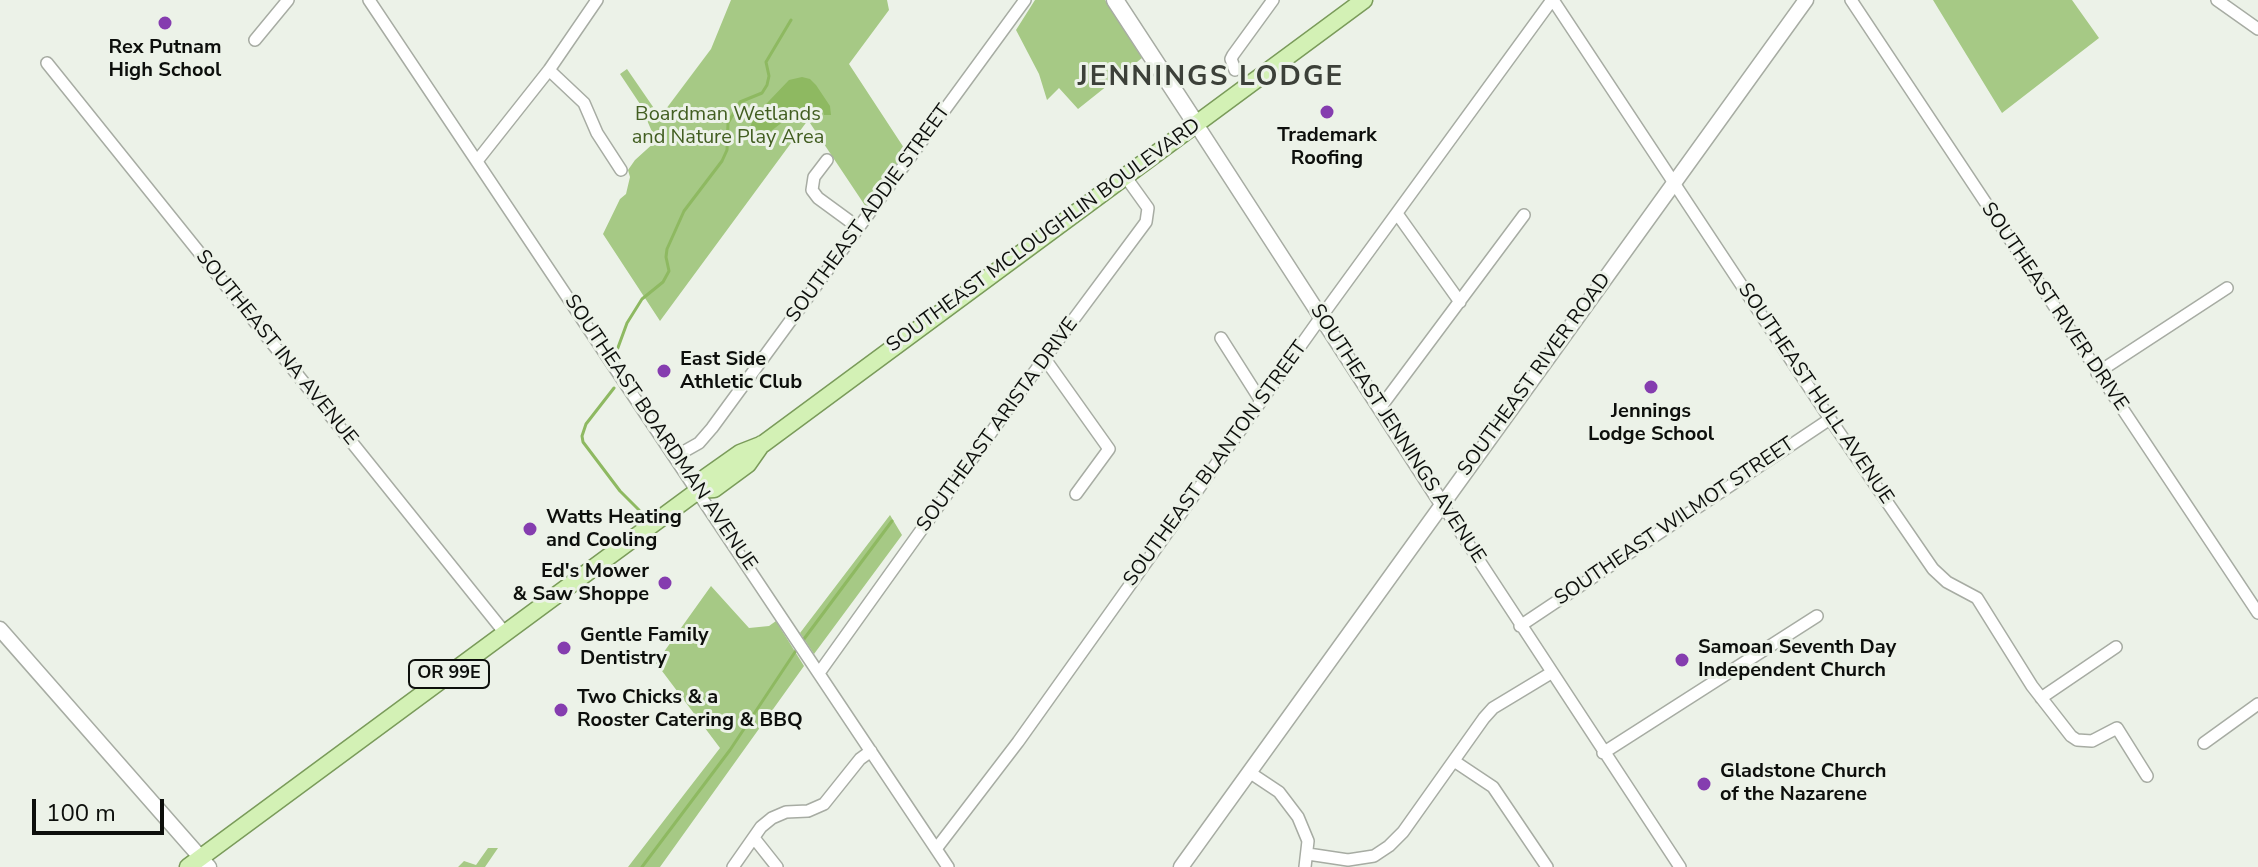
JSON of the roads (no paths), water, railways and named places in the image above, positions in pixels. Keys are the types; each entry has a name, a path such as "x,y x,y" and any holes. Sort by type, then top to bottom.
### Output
{"main road":[{"name":"SOUTHEAST JENNINGS AVENUE","path":"1115,0 1196,124"},
{"name":"SOUTHEAST MCLOUGHLIN BOULEVARD","path":"199,864 699,490 706,477 740,453 763,444 1364,0"}],"street":[{"path":"255,40 288,0"},
{"path":"477,161 549,70 597,0"},
{"name":"SOUTHEAST ADDIE STREET","path":"676,456 704,438 1025,0"},
{"path":"1235,70 1233,55 1273,0"},
{"name":"SOUTHEAST HULL AVENUE","path":"1552,0 1933,569 1947,582 1977,598 2041,698 2069,733 2077,740 2099,739 2117,728 2147,776"},
{"name":"SOUTHEAST BLANTON STREET","path":"936,849 1018,742 1552,0"},
{"name":"SOUTHEAST RIVER ROAD","path":"1181,867 1806,0"},
{"name":"SOUTHEAST RIVER DRIVE","path":"1851,0 2258,613"},
{"path":"2217,0 2258,29"},
{"name":"SOUTHEAST BOARDMAN AVENUE","path":"371,1 948,867"},
{"name":"SOUTHEAST INA AVENUE","path":"47,63 505,633"},
{"path":"549,70 584,103 597,133 621,170"},
{"name":"SOUTHEAST JENNINGS AVENUE","path":"1196,124 1520,626 1680,867"},
{"path":"827,160 814,177 812,190 818,198 859,228"},
{"name":"SOUTHEAST ARISTA DRIVE","path":"819,673 1148,218 1145,202 1125,176"},
{"path":"1398,215 1460,302"},
{"path":"1380,408 1524,215"},
{"path":"2097,373 2227,288"},
{"path":"1221,338 1261,401"},
{"path":"1045,359 1109,449 1076,494"},
{"name":"SOUTHEAST WILMOT STREET","path":"1520,626 1830,419"},
{"path":"1603,753 1817,616"},
{"path":"0,629 199,864"},
{"path":"2041,698 2116,647"},
{"path":"1308,854 1348,860 1374,856 1389,846 1403,832 1493,708 1551,673"},
{"path":"2204,743 2258,704"},
{"path":"733,867 761,827 786,812 808,811 824,804 860,759 871,751"},
{"path":"1454,761 1493,787 1547,867"},
{"path":"1249,772 1279,792 1298,817 1308,841 1305,867"},
{"path":"754,838 777,867"}],"waterway":[{"path":"616,353 627,323 642,299 663,282 669,271 667,249 684,211 722,161 727,150 728,123 740,102 762,93 767,85 766,62 791,20"},
{"path":"614,388 586,424 583,442 620,491 639,510"},
{"path":"801,643 892,521"},
{"path":"642,867 730,750 797,649"}],"place":[{"name":"Rex Putnam High School","path":"165,23"},
{"name":"Trademark Roofing","path":"1327,112"},
{"name":"East Side Athletic Club","path":"664,371"},
{"name":"Jennings Lodge School","path":"1651,387"},
{"name":"Watts Heating and Cooling","path":"530,529"},
{"name":"Ed's Mower & Saw Shoppe","path":"665,583"},
{"name":"Gentle Family Dentistry","path":"564,648"},
{"name":"Samoan Seventh Day Independent Church","path":"1682,660"},
{"name":"Two Chicks & a Rooster Catering & BBQ","path":"561,710"},
{"name":"Gladstone Church of the Nazarene","path":"1704,784"}],"district":[{"name":"JENNINGS LODGE","path":"1211,78"}],"park label":[{"name":"Boardman Wetlands and Nature Play Area","path":"728,126"}]}
